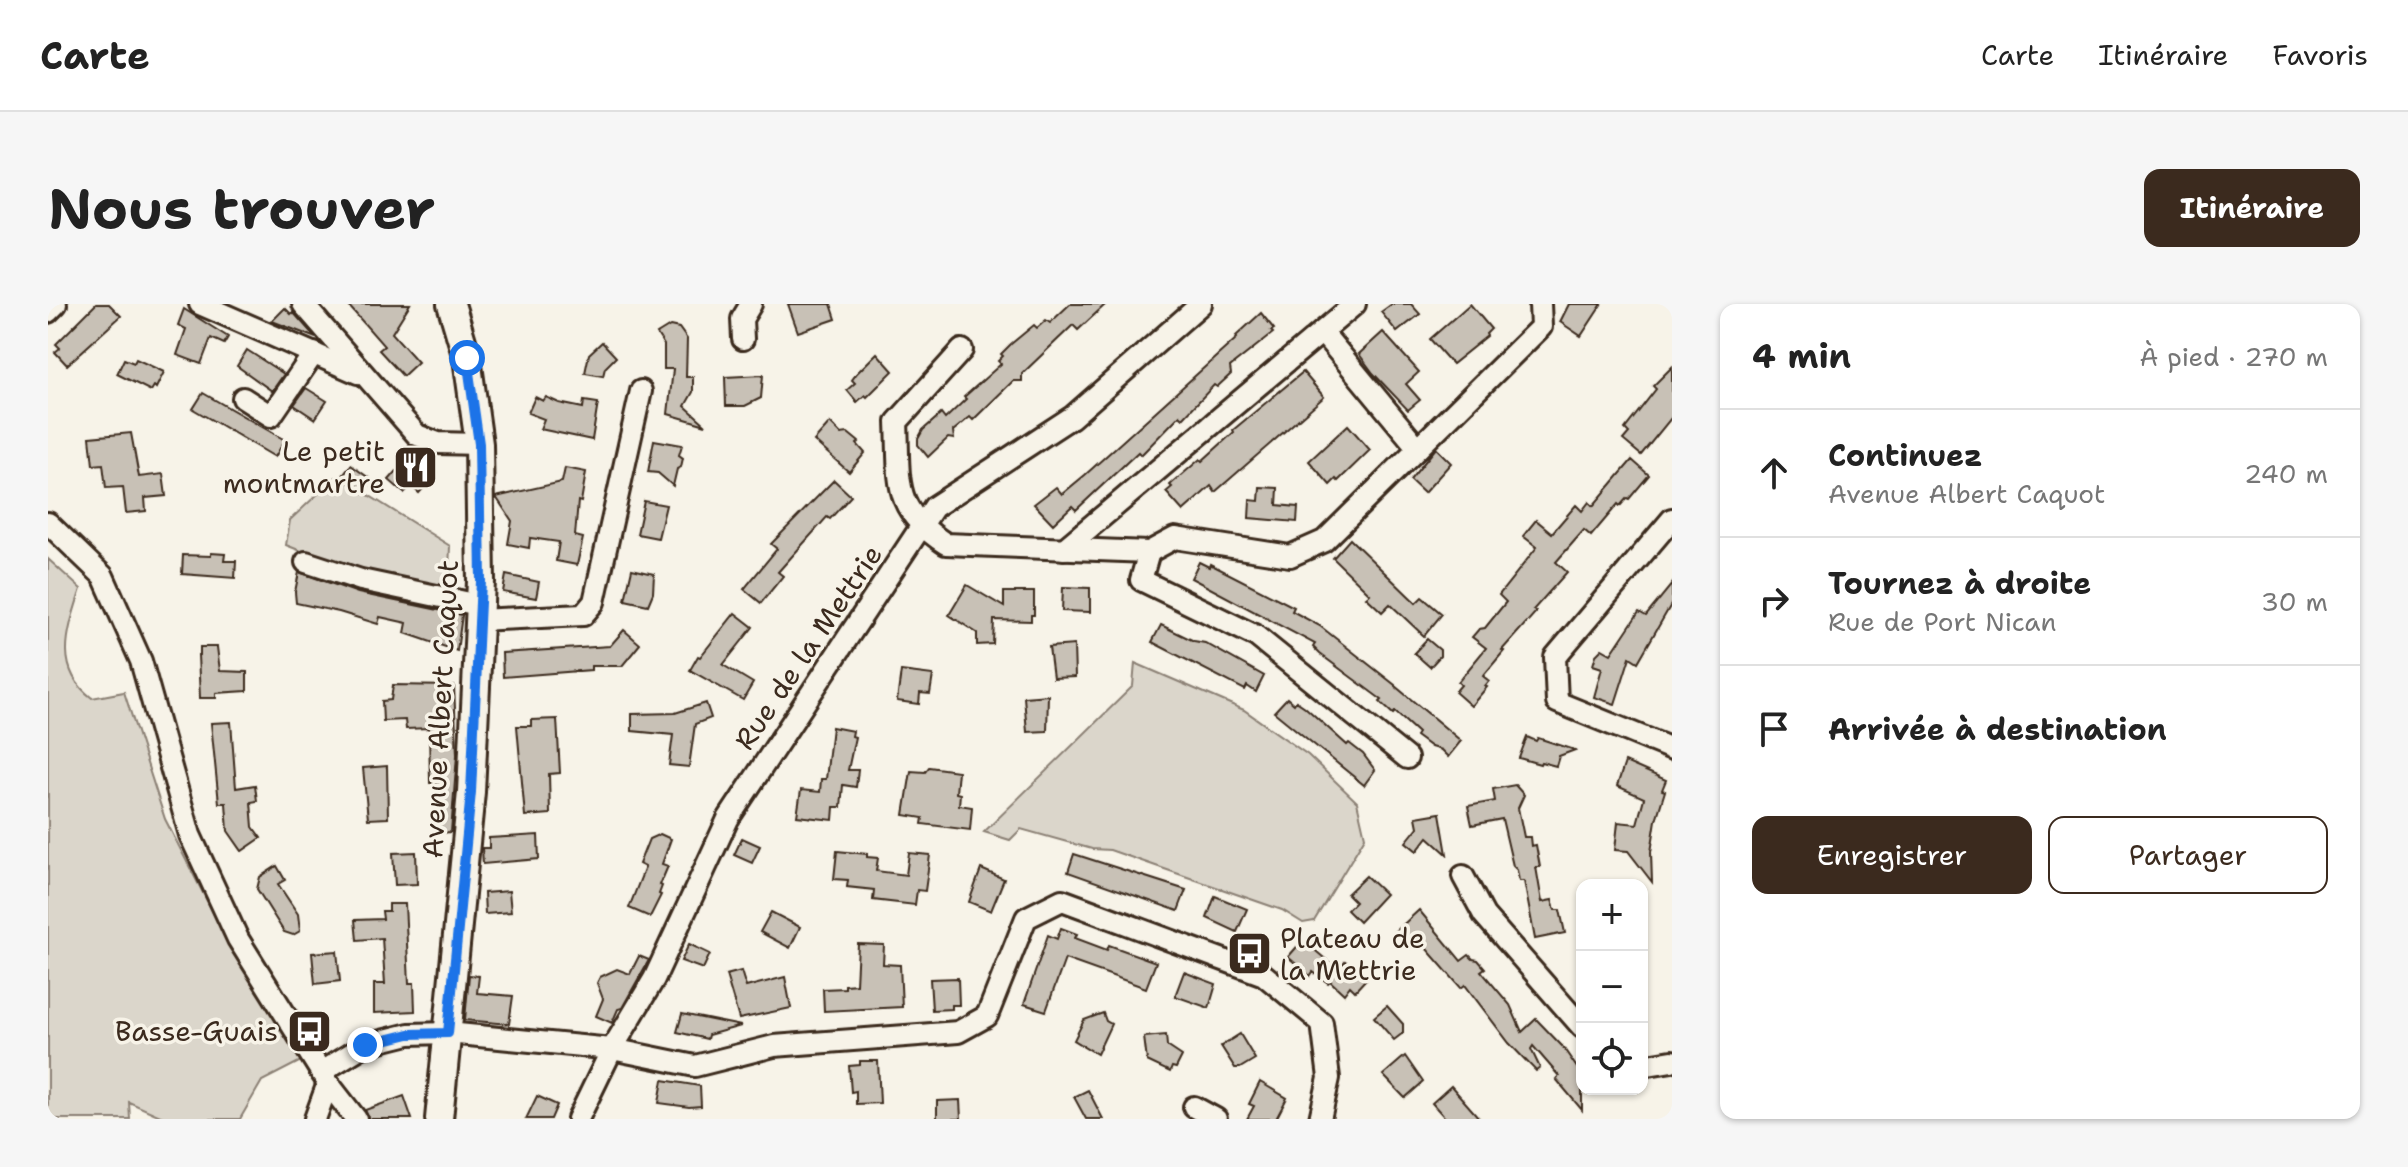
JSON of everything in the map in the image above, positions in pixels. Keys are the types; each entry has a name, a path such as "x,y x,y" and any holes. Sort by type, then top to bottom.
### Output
{"main road":[{"name":"Avenue Albert Caquot","path":"439,1119 471,792 479,612 479,444 467,358 451,304"}],"street":[{"path":"48,312 56,304"},
{"path":"200,304 365,376"},
{"path":"303,304 417,435 438,443 479,444"},
{"path":"743,339 742,319 751,304"},
{"name":"Rue de la Mettrie","path":"578,1119 612,1049 654,979 728,819 934,507 1072,417 1201,304"},
{"path":"1064,549 1355,304"},
{"path":"962,350 897,422 900,494 922,528 946,544 1149,552 1175,538 1290,556 1324,541 1541,327 1540,304"},
{"path":"1322,332 1418,448"},
{"path":"243,398 271,416 314,353"},
{"path":"306,562 479,612 583,615 594,602 641,391"},
{"path":"1672,519 1555,657 1557,702 1672,749"},
{"path":"48,523 103,576 141,661 190,835 238,939 325,1078 356,1119"},
{"path":"1149,552 1141,580 1256,636 1407,758"},
{"path":"1463,876 1484,915 1578,1023"},
{"path":"315,1119 325,1078 365,1045 409,1034 448,1033 612,1049 695,1066 774,1046 958,1032 987,1016 1026,918 1062,900 1264,975 1322,1023 1329,1078 1320,1119"},
{"path":"1648,1065 1672,1061"},
{"path":"1194,1107 1216,1119"}],"shaded area":[{"path":"336,477 450,546 448,594 357,573 286,545 290,520"},
{"path":"48,559 81,589 68,634 68,661 72,674 92,698 124,692 165,819 224,934 301,1061 262,1081 240,1119 167,1119 129,1102 130,1119 48,1119"},
{"path":"1135,663 1244,710 1308,755 1357,802 1365,837 1314,921 1303,923 1282,910 1110,850 1092,849 1021,829 1010,840 984,832 1133,686"}],"building":[{"path":"96,304 109,304 121,316 67,365 55,352 60,348 56,344"},
{"path":"347,304 410,304 392,333 418,362 403,376 379,350 384,346"},
{"path":"788,304 831,304 836,319 798,332"},
{"path":"1070,304 1106,304 1078,330 1073,325 1022,374 1022,381 1013,381 973,420 970,417 953,431 954,439 948,438 928,457 918,445 923,430 941,414 945,419 966,399 964,397 1001,364 998,361 1003,356 1001,354 1011,344 1034,325 1037,328 1046,320 1050,323"},
{"path":"1392,304 1411,304 1420,314 1397,332 1381,312"},
{"path":"1470,304 1491,329 1487,336 1452,364 1430,339"},
{"path":"1569,304 1602,304 1581,336 1560,322"},
{"path":"285,308 291,314 293,312 316,338 272,321"},
{"path":"184,309 228,337 224,344 211,338 201,364 177,355 186,329 178,325"},
{"path":"1261,313 1274,329 1271,331 1273,333 1230,367 1231,374 1217,387 1214,385 1183,418 1180,415 1141,455 1138,452 1076,510 1072,506 1053,524 1034,504 1056,487 1062,494 1085,475"},
{"path":"670,326 679,328 687,339 686,377 693,377 693,392 685,406 706,425 668,414 673,369 664,369 664,345 657,334"},
{"path":"1383,332 1419,372 1406,384 1420,400 1408,410 1359,354"},
{"path":"602,342 616,357 605,368 603,376 585,373 589,354"},
{"path":"247,350 284,374 272,391 237,366"},
{"path":"877,353 893,371 867,397 865,395 857,402 847,390 855,383 852,380 857,373"},
{"path":"124,359 134,363 136,359 164,372 156,388 154,386 151,391 117,374"},
{"path":"1672,367 1672,417 1641,455 1623,440 1629,433 1625,429 1656,389 1653,386"},
{"path":"1303,372 1324,397 1215,492 1211,486 1183,511 1166,492 1172,487 1170,485 1200,459 1202,461 1233,430"},
{"path":"763,375 761,398 745,406 726,406 725,377"},
{"path":"306,388 327,401 315,419 294,405"},
{"path":"203,393 285,440 275,457 193,409"},
{"path":"535,397 543,401 546,397 583,408 584,401 598,403 592,440 540,429 544,419 528,413"},
{"path":"830,423 841,434 848,433 859,442 857,444 865,453 849,472 814,441"},
{"path":"1348,425 1370,450 1330,485 1309,461"},
{"path":"131,433 139,477 163,474 166,496 145,498 146,511 126,513 123,487 106,488 103,464 93,465 90,437"},
{"path":"654,440 682,445 679,455 683,458 673,486 658,473 648,472"},
{"name":"Le petit montmartre","path":"409,445 437,473 419,493 411,486 404,493 389,480 403,464 398,458"},
{"path":"1436,448 1451,463 1424,493 1410,480"},
{"path":"1632,460 1649,475 1629,499 1620,506 1618,504 1591,536 1584,530 1556,562 1567,572 1533,610 1536,612 1483,676 1489,681 1487,687 1471,706 1455,692 1461,685 1458,682 1486,648 1472,637 1479,629 1485,628 1506,602 1499,595 1537,547 1523,536 1536,520 1552,533 1576,505 1582,511 1589,502 1593,506"},
{"path":"351,465 373,481 364,493 341,478"},
{"path":"565,468 586,472 581,502 578,501 575,536 583,538 577,565 556,561 559,542 530,538 529,548 508,544 512,521 496,497 562,482"},
{"path":"834,480 851,496 830,519 827,517 778,572 783,576 761,603 744,589 777,549 771,544"},
{"path":"1260,487 1278,488 1277,505 1298,507 1297,522 1249,518 1250,500 1259,501"},
{"path":"644,501 666,505 658,538 637,534"},
{"path":"1350,539 1416,603 1422,597 1442,614 1424,636 1390,604 1382,612 1366,597 1370,594 1333,558"},
{"path":"211,553 225,554 224,561 236,561 235,578 182,574 183,555 211,556"},
{"path":"1199,562 1209,567 1210,564 1294,607 1292,611 1320,626 1461,741 1448,757 1441,750 1431,747 1416,736 1418,733 1395,712 1393,714 1380,702 1382,700 1320,654 1313,647 1315,644 1191,578"},
{"path":"632,569 654,574 653,593 648,605 625,600"},
{"path":"299,572 358,593 462,615 457,651 405,633 407,623 380,617 378,624 296,603"},
{"path":"506,575 539,582 536,598 503,592"},
{"path":"1672,584 1672,603 1638,662 1630,657 1615,704 1594,697 1602,668 1593,665 1596,655 1602,649 1611,654 1639,612 1646,616"},
{"path":"967,585 1004,607 1004,592 1034,592 1031,621 994,620 993,644 977,645 977,633 949,615"},
{"path":"1063,587 1090,588 1090,612 1062,611"},
{"path":"735,613 753,627 723,665 753,683 743,700 690,670"},
{"path":"1161,625 1205,643 1264,676 1256,692 1247,686 1245,690 1152,642"},
{"path":"624,630 640,644 622,666 591,666 591,670 503,677 502,653 610,646"},
{"path":"1427,639 1440,650 1440,656 1430,667 1414,653"},
{"path":"1074,645 1075,677 1053,678 1049,647"},
{"path":"200,647 217,647 220,671 247,672 247,691 216,693 216,698 200,698"},
{"path":"901,671 933,675 930,694 920,693 919,704 897,701"},
{"path":"393,685 454,686 457,755 451,832 439,833 436,783 430,783 429,728 406,729 405,720 383,721 382,701 391,700"},
{"path":"1048,695 1047,731 1027,732 1024,697"},
{"path":"1287,698 1305,707 1347,745 1349,743 1363,754 1375,770 1364,785 1274,712"},
{"path":"706,703 711,718 695,724 689,767 669,765 673,735 632,731 632,714 675,713"},
{"path":"557,719 560,773 549,774 550,814 525,816 517,726 531,726 531,720"},
{"path":"231,722 236,788 255,785 257,801 251,802 253,827 261,838 242,851 228,831 226,803 219,803 211,723"},
{"path":"832,727 853,731 852,736 855,737 848,770 858,770 856,787 843,785 841,807 834,807 833,820 797,816 801,790 820,792 821,779 826,779"},
{"path":"1527,737 1575,750 1559,756 1556,766 1540,764 1519,758"},
{"path":"1625,762 1666,780 1651,852 1652,882 1628,851 1615,850 1618,822 1637,824 1644,798 1617,786"},
{"path":"387,766 388,818 368,819 363,768"},
{"path":"929,767 958,771 956,793 960,794 959,805 972,807 970,830 922,824 923,818 904,815 911,771 925,772"},
{"path":"1515,785 1524,795 1518,808 1524,837 1530,837 1531,846 1536,845 1542,902 1552,900 1555,910 1560,910 1565,933 1535,939 1524,881 1519,881 1513,866 1502,819 1472,825 1468,806 1495,801 1493,789"},
{"path":"1440,813 1447,854 1428,837 1417,851 1406,842 1418,827 1416,817"},
{"path":"660,834 671,839 662,864 668,866 660,885 661,895 650,917 629,908 645,867 639,864 649,839"},
{"path":"538,835 539,859 483,864 482,848 489,848 489,838"},
{"path":"742,838 760,846 752,863 734,855"},
{"path":"837,851 867,854 867,857 878,858 876,871 906,875 909,853 930,855 925,891 917,890 915,905 873,900 874,890 847,887 848,880 834,879"},
{"path":"416,852 417,884 395,885 393,853"},
{"path":"1074,854 1186,890 1178,911 1068,872"},
{"path":"277,866 285,880 278,884 298,914 300,931 293,935 284,932 257,889 260,877"},
{"path":"981,869 1004,879 991,911 969,902"},
{"path":"1366,876 1385,894 1359,922 1347,910 1355,902 1347,894"},
{"path":"509,891 511,912 485,914 484,893"},
{"path":"1215,896 1247,909 1237,932 1207,918"},
{"path":"389,904 405,904 409,983 414,983 415,1011 374,1013 374,984 385,984 382,938 357,940 355,920 383,919 382,911 389,911"},
{"path":"1419,910 1461,961 1469,955 1478,960 1485,968 1481,971 1510,1005 1522,1032 1536,1019 1562,1046 1576,1066 1576,1095 1582,1095 1582,1110 1556,1079 1559,1076 1533,1046 1531,1049 1540,1068 1536,1071 1509,1043 1465,985 1461,988 1419,940 1410,948 1395,932"},
{"path":"771,912 800,927 790,948 760,932"},
{"path":"1061,928 1077,934 1075,938 1107,950 1109,945 1156,962 1146,988 1065,959 1046,1011 1024,1004 1048,935 1057,939"},
{"path":"1303,940 1331,964 1334,961 1340,967 1345,961 1366,979 1355,991 1350,986 1344,994 1330,981 1328,983 1313,972 1310,976 1288,957"},
{"path":"689,944 710,954 703,969 681,961"},
{"path":"858,944 884,945 883,964 900,965 902,1007 824,1011 823,989 856,984"},
{"path":"337,951 340,981 315,984 312,953"},
{"path":"639,956 649,960 612,1023 596,1016 603,999 597,983 600,977 617,969 630,974"},
{"path":"741,971 746,987 785,977 791,1008 739,1019 726,975"},
{"path":"1184,972 1216,984 1209,1008 1175,996"},
{"path":"469,975 479,976 477,993 513,996 509,1024 465,1020"},
{"path":"958,978 959,1005 952,1005 952,1009 932,1010 930,979"},
{"path":"1387,1006 1403,1024 1403,1033 1394,1040 1374,1017"},
{"path":"1103,1013 1111,1024 1097,1054 1074,1040 1084,1020"},
{"path":"682,1014 741,1026 708,1035 707,1039 677,1032"},
{"path":"1240,1034 1255,1059 1235,1068 1221,1046"},
{"path":"1166,1035 1167,1046 1182,1056 1170,1072 1147,1061 1144,1037"},
{"path":"1405,1056 1423,1082 1405,1098 1383,1075"},
{"path":"860,1061 878,1061 880,1103 856,1104 856,1091 851,1092 849,1066 860,1065"},
{"path":"663,1080 700,1086 701,1106 659,1103"},
{"path":"1260,1082 1287,1098 1276,1119 1247,1119 1254,1106 1249,1104"},
{"path":"1451,1086 1480,1119 1446,1119 1432,1103"},
{"path":"1088,1090 1103,1119 1086,1119 1074,1097"},
{"path":"404,1096 412,1119 369,1119 365,1110"},
{"path":"537,1096 557,1105 551,1119 526,1119"},
{"path":"960,1100 961,1119 937,1119 937,1101"}],"place":[{"name":"Le petit montmartre","path":"416,467"},
{"name":"Plateau de la Mettrie","path":"1249,954"},
{"name":"Basse-Guais","path":"309,1031"}],"route":[{"path":"365,1045 409,1034 448,1033 471,792 481,581 479,444 467,358"}]}
